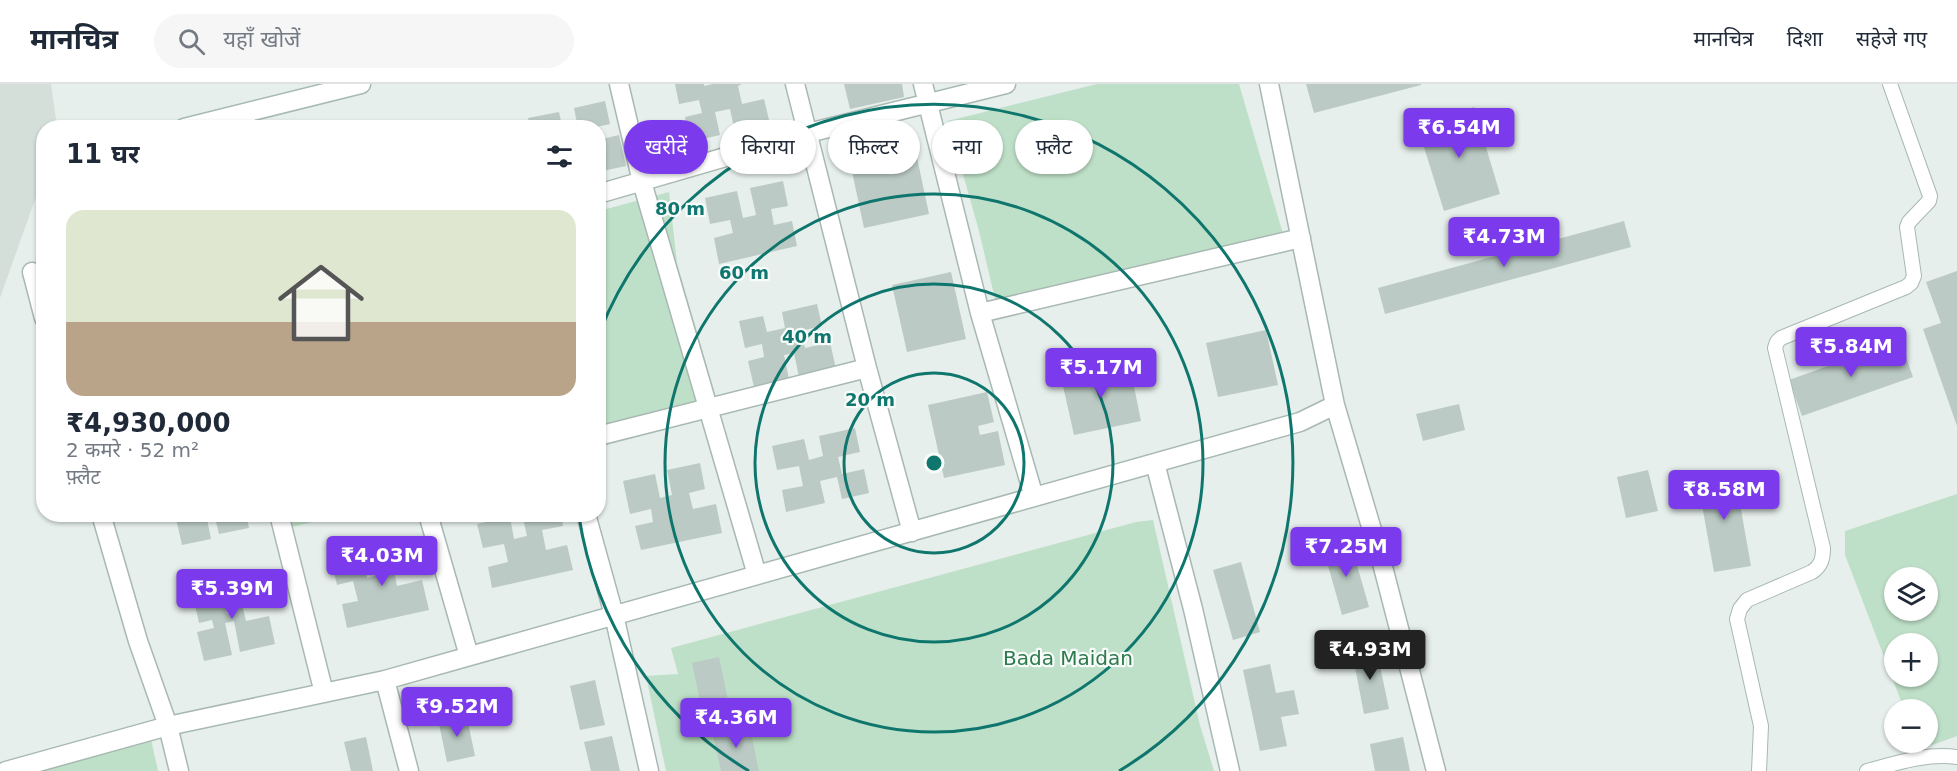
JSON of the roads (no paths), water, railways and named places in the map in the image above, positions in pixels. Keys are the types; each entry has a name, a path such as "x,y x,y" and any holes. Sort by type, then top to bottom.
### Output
{"street":[{"path":"216,120 361,84"},
{"path":"619,84 642,182 757,575"},
{"path":"795,84 805,120"},
{"path":"923,84 980,313 1034,497"},
{"path":"816,131 1006,84"},
{"path":"1269,84 1335,405 1383,567 1436,771"},
{"path":"606,192 720,159"},
{"path":"816,165 867,368 912,532"},
{"path":"980,313 1301,238"},
{"path":"32,272 36,287"},
{"path":"606,434 867,368"},
{"path":"6,771 168,726 385,680 1300,422 1335,405"},
{"path":"1155,463 1193,609 1230,771"},
{"path":"102,522 138,641 168,726 179,771"},
{"path":"286,522 324,693"},
{"path":"430,522 469,656"},
{"path":"588,522 614,615 649,771"},
{"path":"385,680 409,771"}],"lane":[{"path":"1759,771 1761,726 1737,619 1740,609 1747,600 1812,572 1819,567 1823,557 1823,548 1775,348 1781,338 1911,283 1914,276 1907,227 1929,201 1930,196 1890,84"},
{"path":"1867,771 1919,758 1942,755 1957,757"}],"park label":[{"name":"Bada Maidan","path":"1068,658"}]}
